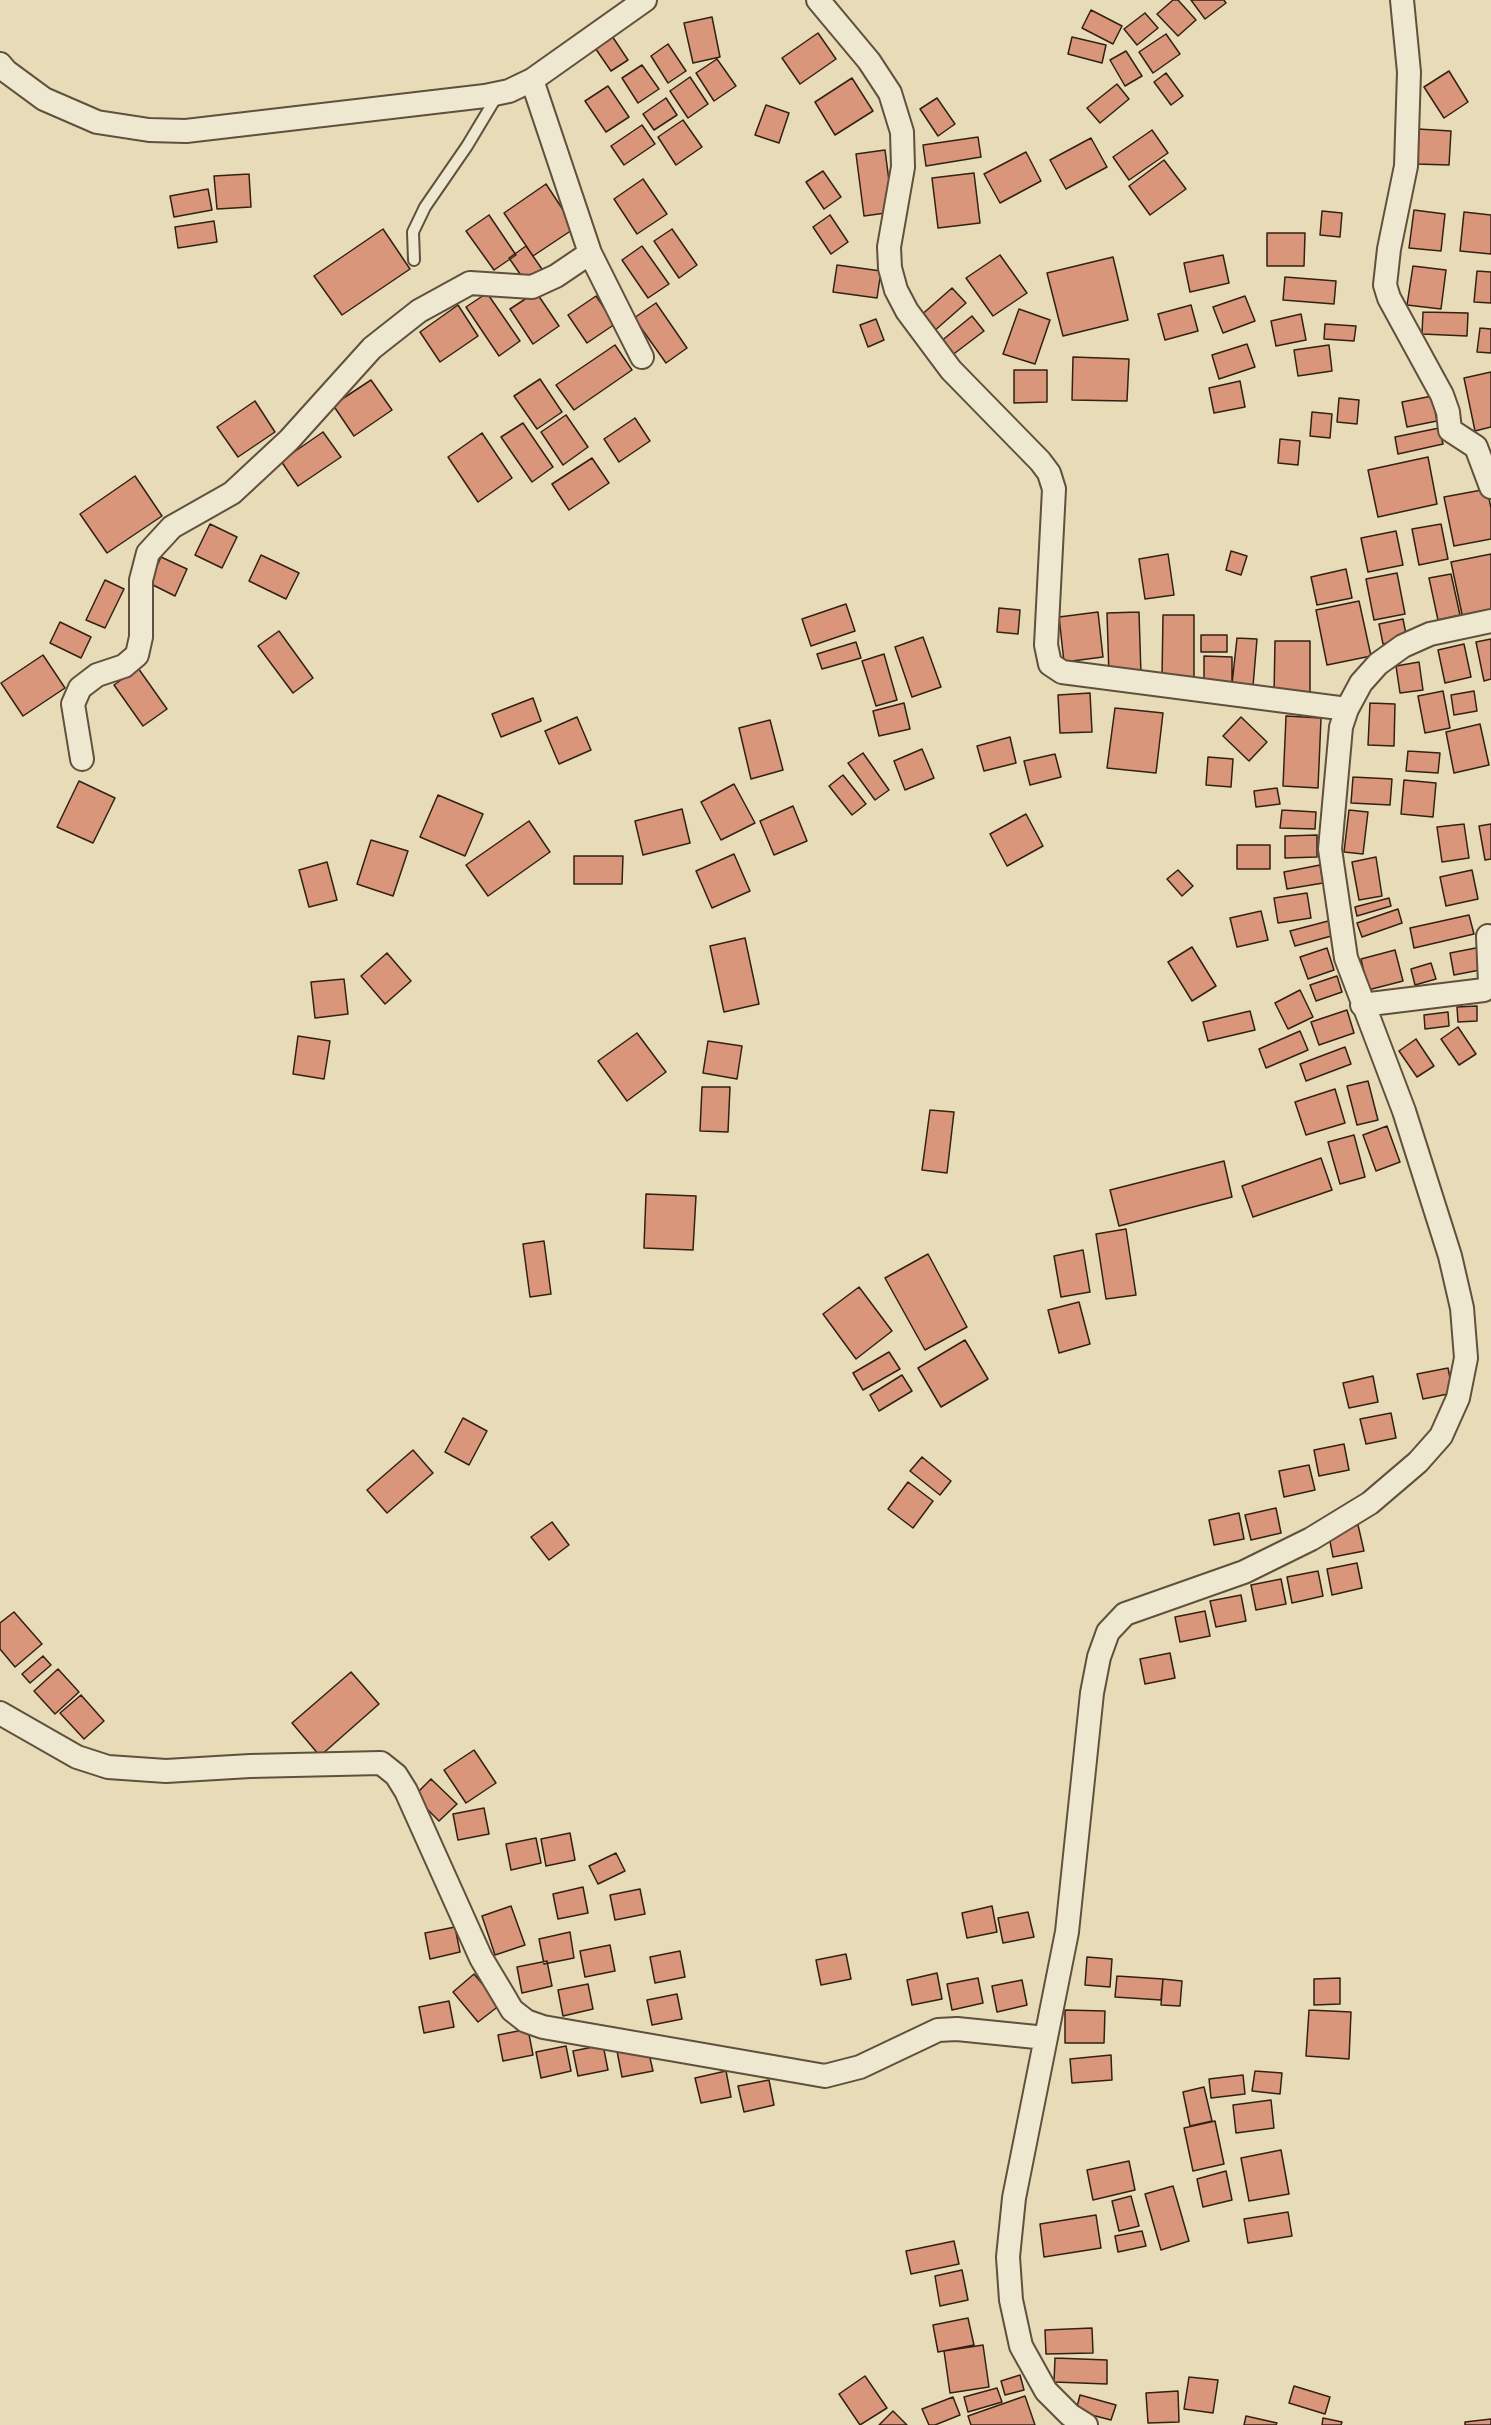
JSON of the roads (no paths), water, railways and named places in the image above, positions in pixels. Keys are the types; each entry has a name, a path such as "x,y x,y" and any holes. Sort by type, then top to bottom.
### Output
{"street":[{"path":"0,64 44,99 97,122 149,130 186,131 499,93 532,80 645,0"},
{"path":"818,0 869,61 890,93 902,132 903,167 889,247 890,268 896,290 907,312 951,370 1049,473 1054,489 1046,645 1050,664 1062,672 1347,709"},
{"path":"1402,0 1409,72 1406,166 1389,249 1385,285 1389,298 1442,395 1448,412 1450,430 1476,447 1491,487"},
{"path":"532,80 590,253 642,357"},
{"path":"82,759 73,704 80,688 97,675 124,666 137,655 141,637 141,580 148,553 172,527 232,493 289,440 372,348 420,311 470,283 532,287 556,276 590,253"},
{"path":"1086,2425 1070,2415 1047,2391 1021,2346 1011,2300 1008,2257 1014,2198 1066,1932 1092,1693 1099,1657 1108,1632 1125,1614 1244,1572 1311,1539 1370,1503 1418,1462 1441,1436 1458,1398 1466,1358 1462,1308 1450,1256 1404,1111 1346,958 1330,849 1341,727 1347,709 1361,683 1378,664 1403,646 1430,634 1491,621"},
{"path":"1362,1005 1484,990 1490,984 1488,936"},
{"path":"0,1713 77,1757 108,1767 166,1771 381,1762 396,1775 406,1791 481,1958 505,1998 519,2015 543,2027 825,2076 860,2067 922,2035 938,2030 957,2029 1046,2038"}],"lane":[{"path":"414,260 412,232 425,207 467,146 499,93"}]}
